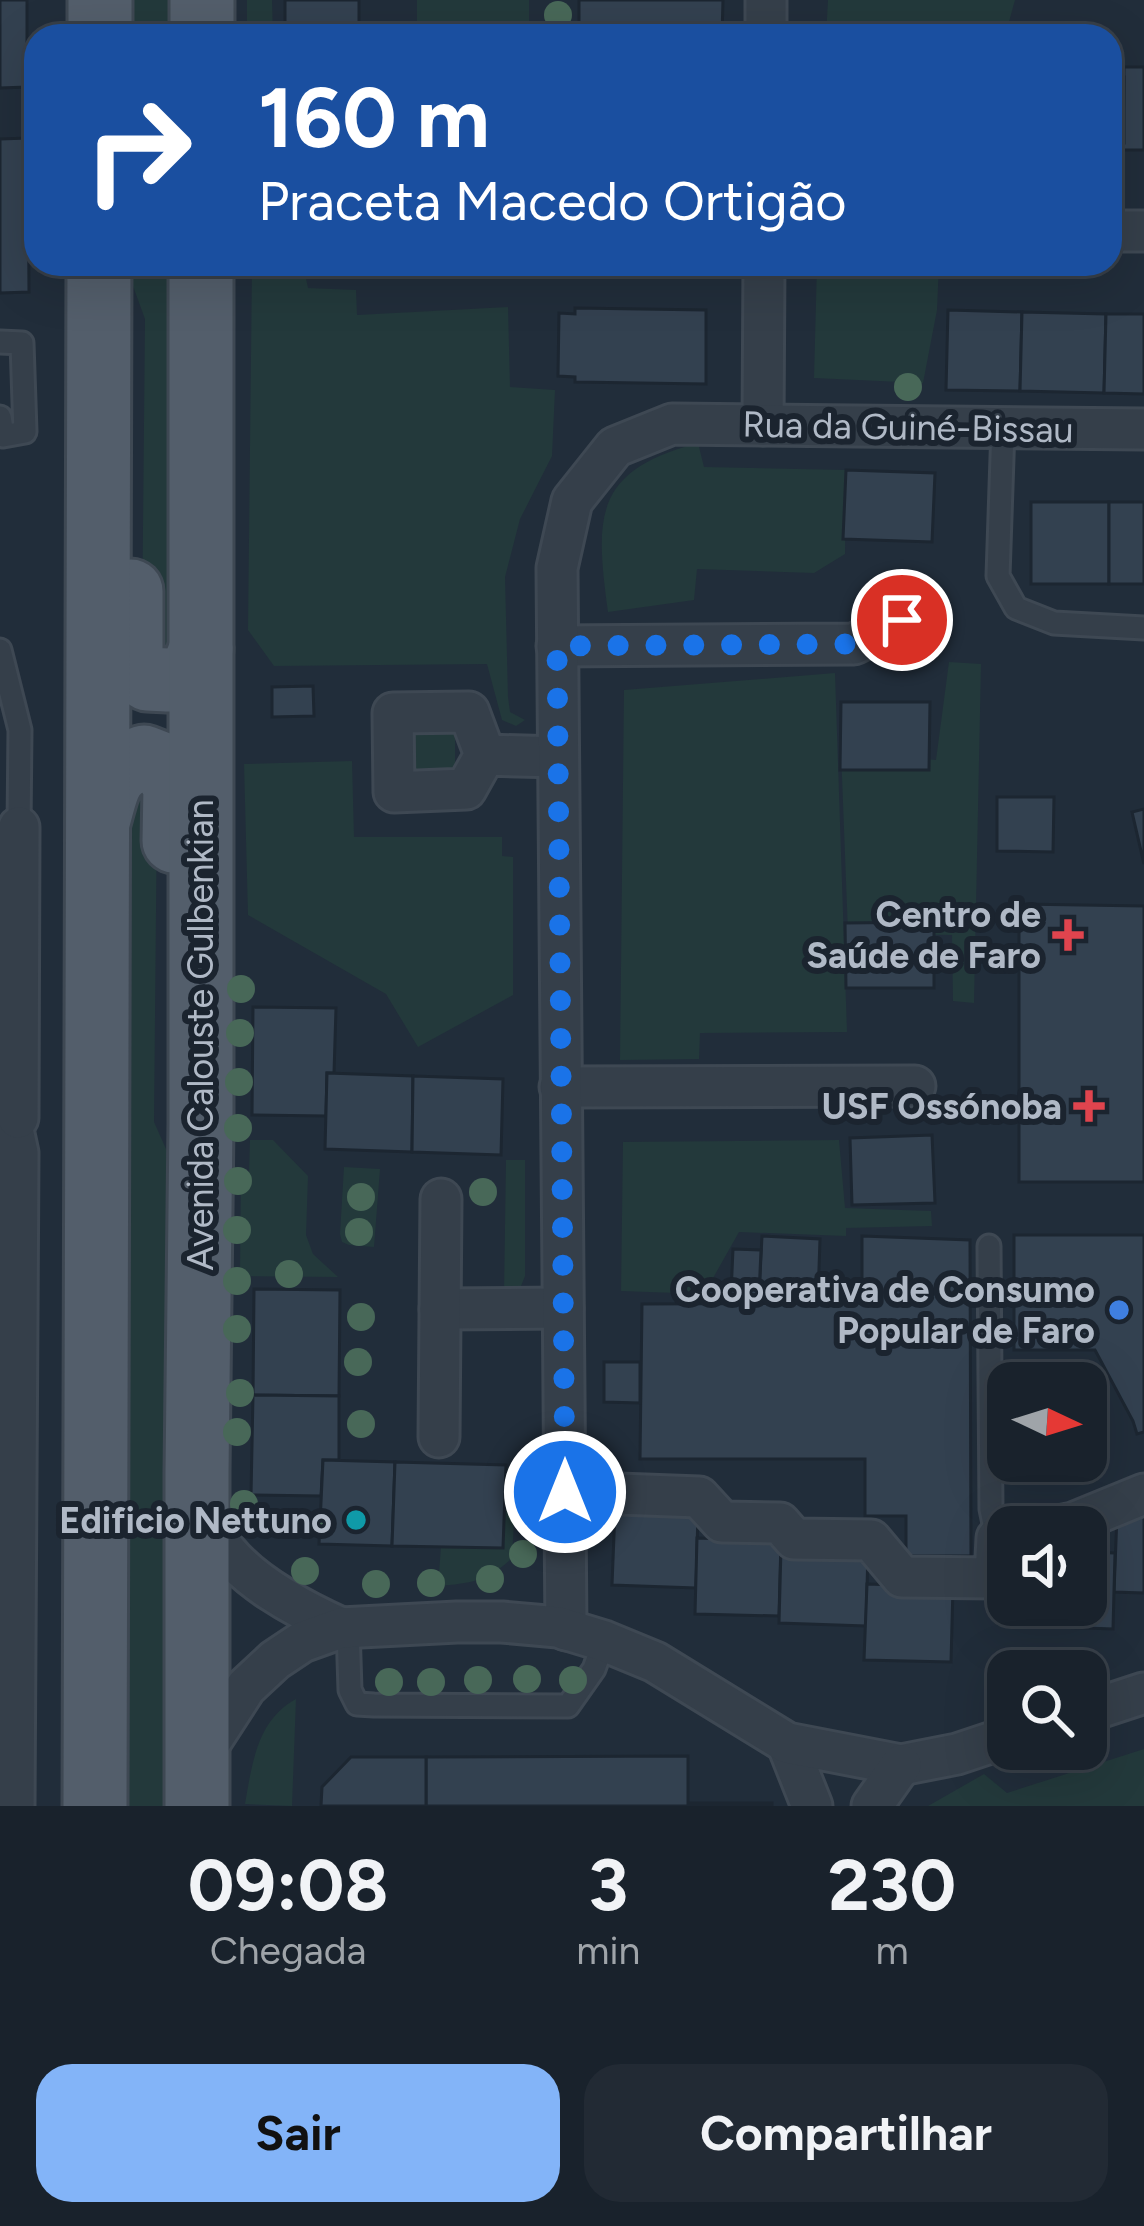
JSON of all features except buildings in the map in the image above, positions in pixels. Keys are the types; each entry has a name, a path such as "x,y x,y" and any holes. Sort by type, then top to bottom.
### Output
{"main road":[{"path":"95,1806 103,276"},
{"path":"107,276 130,343 131,661 148,679 180,680 193,672 201,649"},
{"name":"Avenida Calouste Gulbenkian","path":"197,1784 201,276"},
{"path":"98,822 111,778 125,764 144,757 162,764 175,786 173,1073 201,1123"}],"street":[{"path":"764,276 764,425"},
{"name":"Rua da Guiné-Bissau","path":"557,646 557,568 572,500 615,447 672,424 1144,429"},
{"path":"585,1635 565,1492 557,646 854,644 902,620"},
{"path":"484,755 557,757"},
{"path":"14,1806 18,1153 9,1021 19,827"},
{"path":"560,1087 915,1086"},
{"path":"0,1088 18,1153"},
{"path":"439,1437 441,1199"},
{"path":"440,1309 563,1308"},
{"path":"197,1473 216,1535 238,1563 299,1610 345,1628"},
{"path":"565,1492 699,1497 722,1522 780,1523 794,1539 871,1540 902,1577 987,1578"},
{"path":"1107,1509 1144,1494"},
{"path":"197,1784 246,1687 302,1642 345,1628 502,1622 585,1635 655,1662 787,1743 901,1765 987,1744"},
{"path":"1107,1705 1144,1693"},
{"path":"787,1743 812,1806"},
{"path":"872,1806 901,1765"}],"lane":[{"path":"0,342 22,343 25,432 3,436 0,417"},
{"path":"1003,428 998,576 1016,608 1054,622 1144,628"},
{"path":"0,650 20,730 19,827"},
{"path":"989,1246 991,1506"},
{"path":"345,1628 350,1690 357,1704 374,1705 568,1706 594,1669 585,1635"}],"green space":[{"path":"125,0 181,0 181,24 125,24"},
{"path":"247,0 272,0 273,24 247,24"},
{"path":"417,0 529,0 529,24 417,24"},
{"path":"828,0 1015,0 1008,24 827,24"},
{"path":"129,276 181,276 173,651 158,651 142,630 145,319"},
{"path":"252,276 306,276 308,288 356,290 357,315 508,307 510,387 555,390 552,456 520,519 505,577 510,712 525,720 516,726 502,720 487,664 274,666 248,630"},
{"path":"817,276 938,276 923,383 814,378"},
{"path":"698,443 704,467 846,470 845,554 814,573 697,569 694,600 608,612 602,549 609,502 620,483 638,468"},
{"path":"949,662 981,664 974,1003 953,1001 952,935 848,933 841,751 936,760"},
{"path":"835,673 847,1032 700,1033 699,1059 620,1060 624,690"},
{"path":"455,726 455,774 408,775 407,727"},
{"path":"352,761 354,837 502,837 502,856 513,857 513,995 418,1047 386,994 248,915 244,764"},
{"path":"139,782 157,808 154,1122 174,1167 173,1806 118,1806 120,809"},
{"path":"250,1140 273,1140 308,1176 306,1235 313,1254 338,1277 240,1276 241,1172 249,1172"},
{"path":"839,1140 845,1208 931,1211 932,1226 846,1228 846,1236 739,1232 704,1294 621,1291 623,1142"},
{"path":"506,1160 525,1160 525,1276 521,1286 504,1295"},
{"path":"344,1167 380,1169 374,1247 342,1242"},
{"path":"506,1465 516,1484 512,1558 478,1580 438,1586 441,1547 503,1548"},
{"path":"296,1699 292,1806 245,1804 265,1731"},
{"path":"1144,1749 1144,1806 928,1806 984,1774 1007,1793 1079,1770 1107,1770 1107,1761"}],"place":[{"name":"Centro de Saúde de Faro","path":"1068,935"},
{"name":"USF Ossónoba","path":"1089,1106"},
{"name":"Cooperativa de Consumo Popular de Faro","path":"1119,1310"},
{"name":"Edificio Nettuno","path":"356,1520"}],"route":[{"path":"565,1492 557,646 854,644 902,620"}]}
